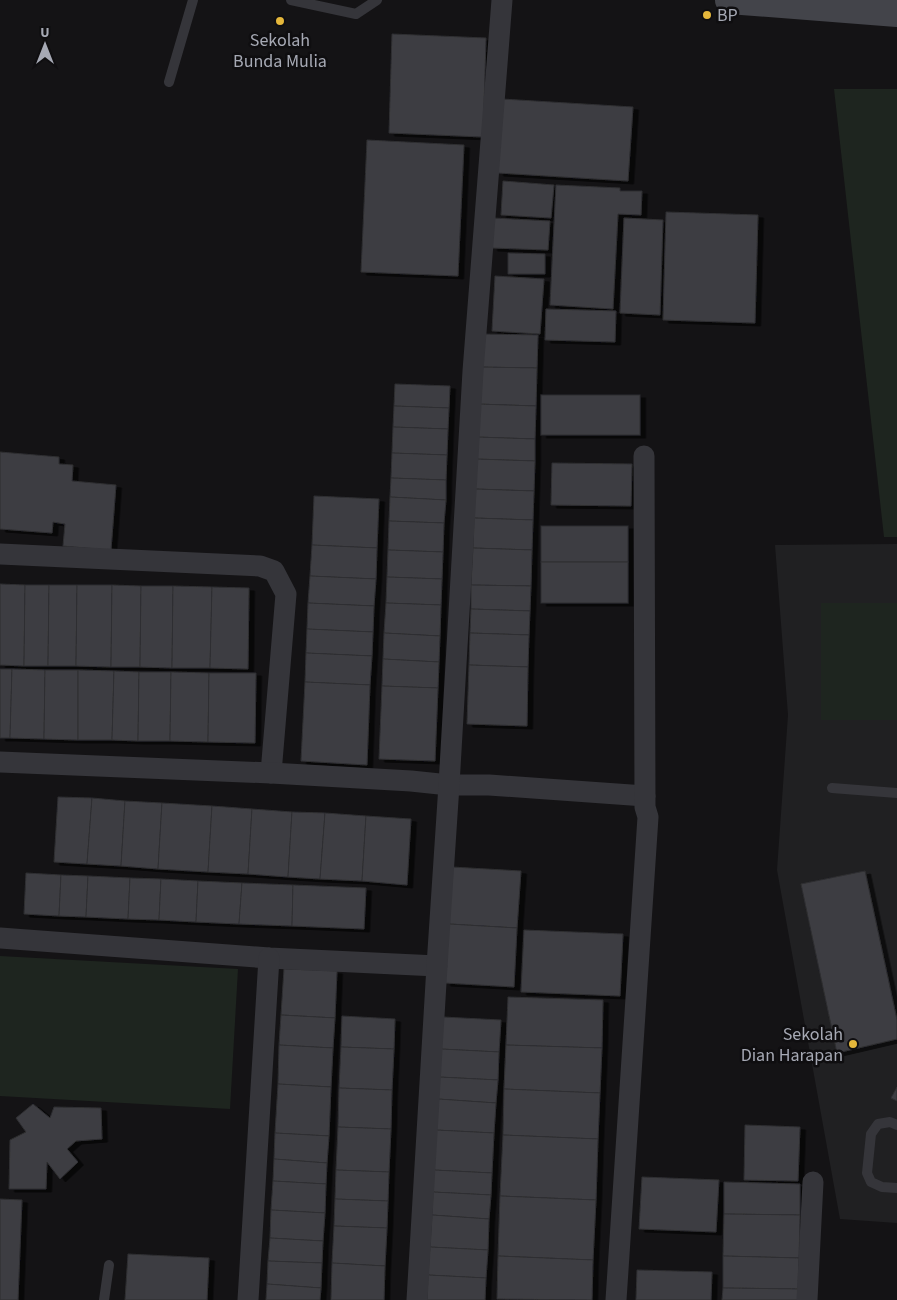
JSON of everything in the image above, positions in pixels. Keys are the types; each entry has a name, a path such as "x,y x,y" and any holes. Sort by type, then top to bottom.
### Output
{"main road":[{"path":"729,0 897,13"}],"street":[{"path":"416,1300 473,371 502,0"},
{"path":"616,1300 648,817 645,806 644,456"},
{"path":"0,554 260,566 274,570 286,594 271,773"},
{"path":"0,762 271,773 645,796"},
{"path":"0,938 269,958 437,966"},
{"path":"248,1300 269,958"},
{"path":"807,1300 813,1182"}],"lane":[{"path":"169,82 194,0"},
{"path":"292,0 356,14 377,0"},
{"path":"832,788 897,793"},
{"path":"897,1125 890,1122 878,1124 871,1134 867,1173 871,1182 882,1188 897,1188"},
{"path":"104,1300 109,1265"}],"shaded area":[{"path":"834,89 897,89 897,537 884,537"},
{"name":"Sekolah Dian Harapan","path":"897,544 897,1223 840,1219 777,870 788,715 775,545"},
{"path":"821,603 897,603 897,720 821,720"},
{"path":"0,956 238,969 230,1109 0,1096"}],"building":[{"path":"392,34 486,38 483,137 389,133"},
{"path":"502,99 633,107 628,181 498,173"},
{"path":"367,140 464,145 458,276 361,272"},
{"path":"503,181 554,185 551,218 501,215"},
{"path":"556,185 620,188 620,191 642,191 641,215 618,214 613,309 550,305"},
{"path":"666,212 758,215 755,323 663,320"},
{"path":"493,218 550,221 548,250 492,248"},
{"path":"624,218 663,220 660,315 620,313"},
{"path":"508,253 545,254 545,274 508,274"},
{"path":"495,276 544,279 540,334 492,331"},
{"path":"546,309 616,311 615,342 545,340"},
{"path":"479,334 538,335 537,368 478,367"},
{"path":"478,367 537,368 536,406 477,404"},
{"path":"395,384 450,386 449,408 394,406"},
{"path":"541,395 640,395 640,435 541,435"},
{"path":"477,404 536,406 535,439 476,437"},
{"path":"394,406 449,408 448,429 393,427"},
{"path":"393,427 448,429 447,455 392,453"},
{"path":"476,437 535,439 535,461 475,459"},
{"path":"0,452 59,457 59,464 73,465 72,481 116,485 111,550 63,546 65,524 53,522 52,533 0,529"},
{"path":"392,453 447,455 446,480 391,478"},
{"path":"475,459 535,461 534,491 475,489"},
{"path":"552,463 632,464 631,506 551,505"},
{"path":"391,478 446,480 446,500 390,497"},
{"path":"475,489 534,491 533,520 474,518"},
{"path":"314,496 379,499 377,548 312,545"},
{"path":"390,497 446,500 444,523 389,521"},
{"path":"474,518 533,520 532,550 473,548"},
{"path":"389,521 444,523 443,552 388,550"},
{"path":"541,526 628,526 628,562 541,562"},
{"path":"312,545 377,548 376,579 310,576"},
{"path":"473,548 532,550 531,586 471,585"},
{"path":"388,550 443,552 442,579 387,577"},
{"path":"541,562 628,562 628,603 541,603"},
{"path":"310,576 376,579 374,606 308,603"},
{"path":"387,577 442,579 441,605 386,603"},
{"path":"0,584 25,585 24,666 0,665"},
{"path":"25,585 49,585 48,666 24,666"},
{"path":"49,585 77,585 76,666 48,666"},
{"path":"77,585 112,585 111,667 76,666"},
{"path":"112,585 141,586 140,667 111,667"},
{"path":"471,585 531,586 530,611 471,609"},
{"path":"141,586 173,586 172,668 140,667"},
{"path":"173,586 212,587 210,668 172,668"},
{"path":"212,587 249,588 248,669 210,668"},
{"path":"308,603 374,606 373,632 307,629"},
{"path":"386,603 441,605 440,636 384,633"},
{"path":"471,609 530,611 529,635 470,633"},
{"path":"307,629 373,632 372,656 306,653"},
{"path":"384,633 440,636 439,662 383,659"},
{"path":"470,633 529,635 528,667 469,665"},
{"path":"306,653 372,656 370,685 305,682"},
{"path":"383,659 439,662 438,688 382,686"},
{"path":"469,665 528,667 527,726 467,724"},
{"path":"0,669 12,669 10,738 0,738"},
{"path":"12,669 45,670 44,739 10,738"},
{"path":"45,670 78,670 78,740 44,739"},
{"path":"78,670 114,671 112,740 78,740"},
{"path":"114,671 139,672 138,741 112,740"},
{"path":"139,672 171,672 170,741 138,741"},
{"path":"171,672 209,673 208,742 170,741"},
{"path":"209,673 256,673 255,743 208,742"},
{"path":"305,682 370,685 367,765 301,761"},
{"path":"382,686 438,688 435,761 379,759"},
{"path":"58,797 92,798 87,864 54,862"},
{"path":"92,798 125,801 121,866 87,864"},
{"path":"125,801 162,803 158,869 121,866"},
{"path":"162,803 212,806 208,872 158,869"},
{"path":"212,806 252,809 248,874 208,872"},
{"path":"252,809 292,812 288,877 248,874"},
{"path":"292,812 325,813 320,879 288,877"},
{"path":"325,813 366,816 362,881 320,879"},
{"path":"366,816 411,819 407,885 362,881"},
{"path":"452,867 521,871 517,928 449,924"},
{"path":"865,871 897,1020 897,1039 837,1053 801,884"},
{"path":"26,873 61,875 59,916 24,914"},
{"path":"61,875 88,876 86,917 59,916"},
{"path":"88,876 130,878 128,919 86,917"},
{"path":"130,878 161,879 159,920 128,919"},
{"path":"161,879 198,881 196,922 159,920"},
{"path":"198,881 242,883 239,924 196,922"},
{"path":"242,883 293,885 292,926 239,924"},
{"path":"293,885 366,888 364,929 292,926"},
{"path":"449,924 517,928 514,987 445,983"},
{"path":"524,930 623,934 620,996 521,992"},
{"path":"284,969 337,971 335,1018 281,1015"},
{"path":"508,997 603,1000 602,1048 506,1045"},
{"path":"281,1015 335,1018 333,1048 279,1045"},
{"path":"342,1016 395,1019 394,1049 341,1047"},
{"path":"443,1017 501,1020 499,1052 441,1049"},
{"path":"279,1045 333,1048 331,1087 278,1084"},
{"path":"506,1045 602,1048 600,1093 504,1089"},
{"path":"341,1047 394,1049 392,1090 339,1088"},
{"path":"441,1049 499,1052 498,1080 439,1077"},
{"path":"439,1077 498,1080 496,1103 438,1099"},
{"path":"278,1084 331,1087 329,1136 275,1133"},
{"path":"897,1087 897,1101 891,1098"},
{"path":"339,1088 392,1090 391,1129 338,1127"},
{"path":"504,1089 600,1093 598,1139 503,1135"},
{"path":"438,1099 496,1103 494,1133 436,1130"},
{"path":"33,1104 50,1118 54,1107 101,1108 102,1139 76,1141 67,1149 78,1162 60,1179 47,1162 46,1189 9,1189 10,1140 26,1132 16,1118"},
{"path":"745,1125 800,1127 798,1181 744,1180"},
{"path":"338,1127 391,1129 389,1172 336,1170"},
{"path":"436,1130 494,1133 492,1173 434,1170"},
{"path":"275,1133 329,1136 327,1163 274,1159"},
{"path":"503,1135 598,1139 596,1200 500,1196"},
{"path":"274,1159 327,1163 326,1184 273,1181"},
{"path":"336,1170 389,1172 388,1201 335,1199"},
{"path":"434,1170 492,1173 491,1195 433,1192"},
{"path":"642,1177 719,1180 716,1232 639,1229"},
{"path":"273,1181 326,1184 325,1213 271,1210"},
{"path":"724,1182 800,1184 800,1215 724,1214"},
{"path":"433,1192 491,1195 489,1219 432,1215"},
{"path":"500,1196 596,1200 593,1260 498,1256"},
{"path":"0,1199 22,1200 18,1300 0,1300"},
{"path":"335,1199 388,1201 387,1228 334,1226"},
{"path":"271,1210 325,1213 323,1241 270,1238"},
{"path":"724,1214 800,1215 799,1258 723,1256"},
{"path":"432,1215 489,1219 488,1250 430,1247"},
{"path":"334,1226 387,1228 385,1266 332,1263"},
{"path":"270,1238 323,1241 322,1263 268,1261"},
{"path":"430,1247 488,1250 486,1278 428,1275"},
{"path":"128,1254 209,1258 207,1300 125,1300"},
{"path":"498,1256 593,1260 592,1300 497,1299"},
{"path":"723,1256 799,1258 798,1289 723,1288"},
{"path":"268,1261 322,1263 321,1288 267,1284"},
{"path":"332,1263 385,1266 384,1300 331,1300"},
{"path":"637,1270 712,1272 711,1300 636,1300"},
{"path":"428,1275 486,1278 485,1300 427,1300"},
{"path":"267,1284 321,1288 320,1300 266,1300"},
{"path":"723,1288 798,1289 798,1300 722,1300"}],"place":[{"name":"BP","path":"707,15"},
{"name":"Sekolah Bunda Mulia","path":"280,21"},
{"name":"Sekolah Dian Harapan","path":"853,1044"}]}
